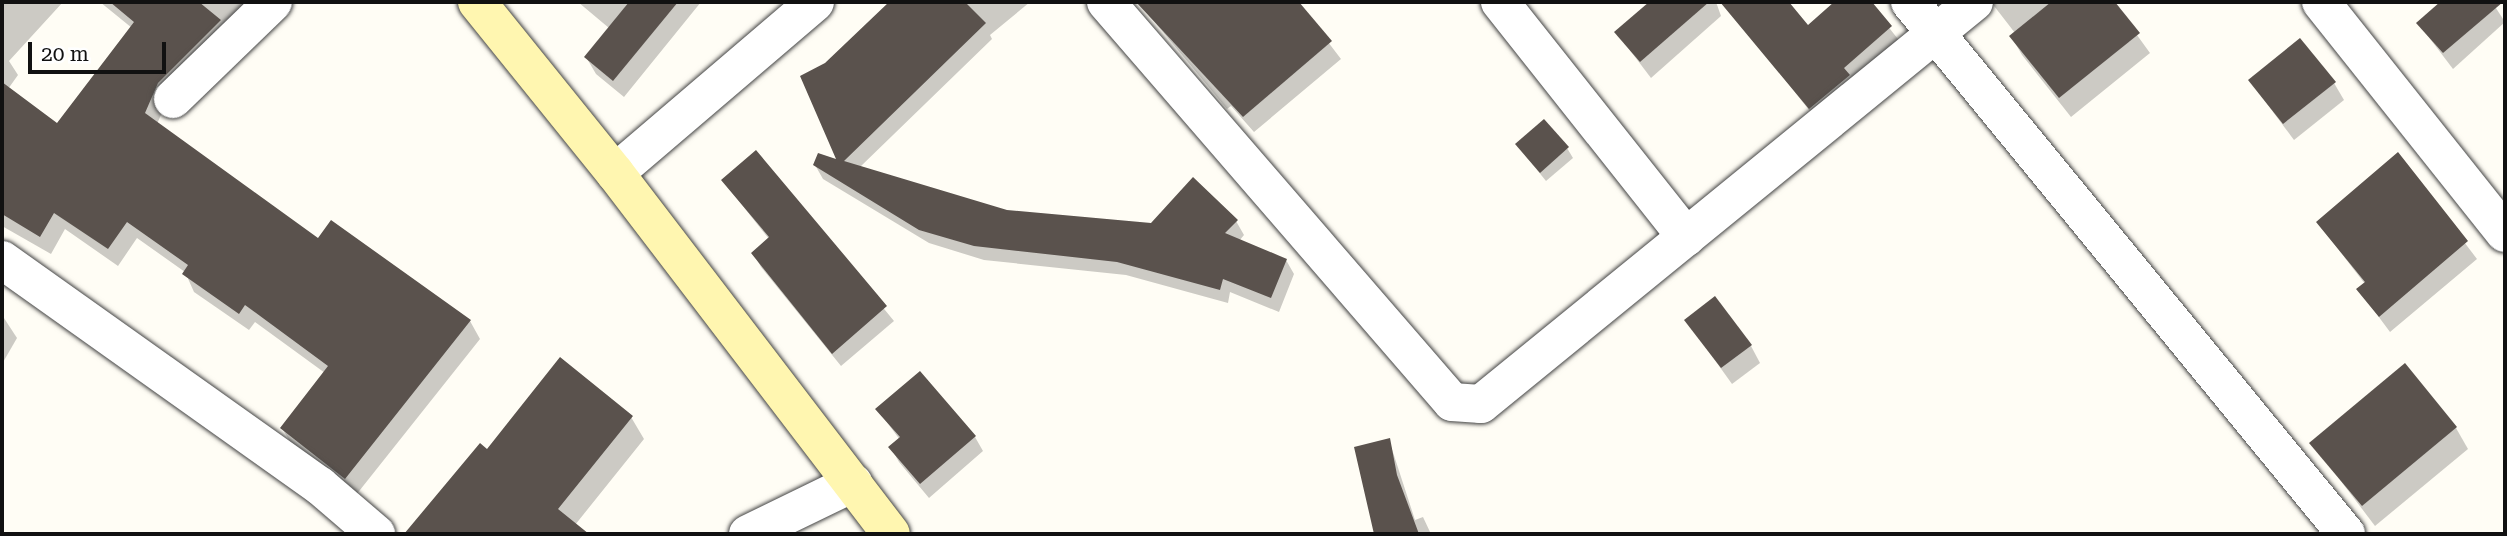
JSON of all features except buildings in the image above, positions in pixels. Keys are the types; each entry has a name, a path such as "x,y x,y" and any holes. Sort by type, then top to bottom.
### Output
{"main road":[{"path":"477,2 615,173 891,534"}],"street":[{"path":"173,99 272,2"},
{"path":"615,173 815,2"},
{"path":"1106,2 1452,402 1481,404 1974,2"},
{"path":"1500,2 1686,237"},
{"path":"1910,2 2346,534"},
{"path":"2321,2 2505,233"},
{"path":"2,260 320,486 376,534"},
{"path":"748,534 853,483"}]}
